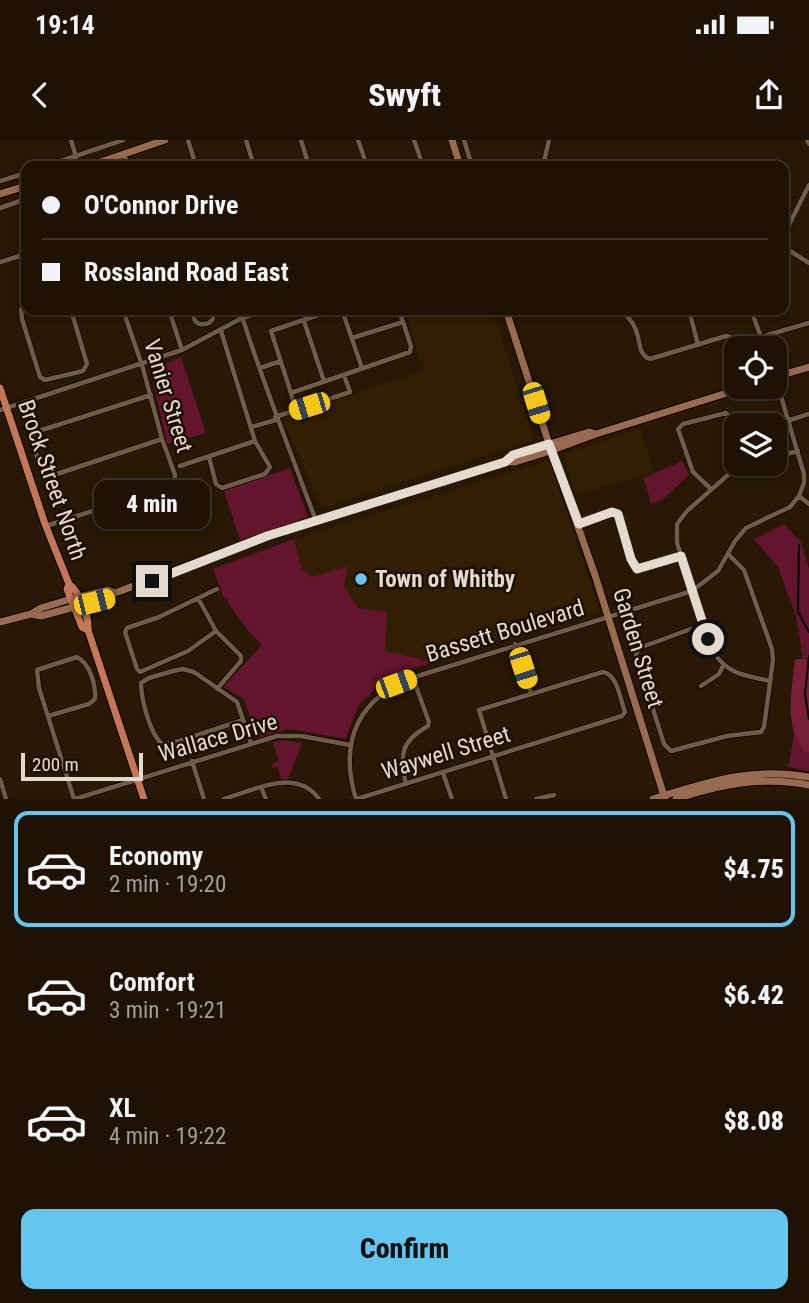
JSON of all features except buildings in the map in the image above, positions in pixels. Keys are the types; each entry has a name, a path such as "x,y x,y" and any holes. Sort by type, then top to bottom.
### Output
{"main road":[{"path":"104,161 165,140"},
{"path":"452,140 458,161"},
{"path":"0,194 21,188"},
{"name":"Garden Street","path":"508,315 550,447 579,524 664,797"},
{"path":"787,373 809,367"},
{"name":"Brock Street North","path":"0,388 3,409 46,526 69,584 74,587 78,607 89,624 88,630 144,799"},
{"path":"31,614 41,616 108,598 115,593 267,536 505,462 515,462 550,447 591,437 596,433 724,394"},
{"path":"0,622 75,598 108,590 115,593"},
{"path":"653,799 730,776 786,773 809,777"},
{"path":"676,799 739,782 777,780 809,785"}],"street":[{"path":"71,140 76,157"},
{"path":"63,161 123,140"},
{"path":"188,140 194,161"},
{"path":"246,140 252,161"},
{"path":"301,140 307,161"},
{"path":"358,140 365,161"},
{"path":"414,140 421,161"},
{"path":"464,140 470,161"},
{"path":"544,161 550,140"},
{"path":"124,154 126,161"},
{"path":"0,181 21,175"},
{"path":"789,225 809,185"},
{"path":"0,208 21,202"},
{"path":"789,250 809,263"},
{"path":"0,262 21,256"},
{"path":"21,315 40,377 45,380 83,371 87,364 72,315"},
{"name":"Vanier Street","path":"46,526 172,485 175,475 125,315"},
{"path":"171,315 182,351"},
{"path":"193,315 195,321 203,325 211,323 213,315"},
{"path":"242,315 276,418 298,468 316,522"},
{"path":"3,409 182,351 252,315"},
{"path":"271,331 315,315"},
{"path":"344,315 362,368"},
{"path":"291,393 410,352 411,346 401,315"},
{"path":"626,315 636,330 641,352 650,359 724,337"},
{"path":"690,315 698,345"},
{"path":"753,315 761,336"},
{"path":"304,321 324,381"},
{"path":"352,338 403,322"},
{"path":"764,336 809,323"},
{"path":"268,324 293,401"},
{"path":"208,457 216,484 222,488 265,474 270,467 255,441 221,330"},
{"path":"260,368 281,361"},
{"path":"251,427 350,392 344,375"},
{"path":"151,395 39,431 33,443 49,476 162,439"},
{"path":"783,399 804,474 799,496 809,504"},
{"path":"711,489 693,472 678,429 683,424 724,414"},
{"path":"790,420 809,414"},
{"path":"180,467 255,441"},
{"path":"787,454 798,451"},
{"path":"726,476 677,524 677,543 713,652 723,666 738,674 770,681"},
{"name":"Bassett Boulevard","path":"356,799 350,779 349,746 368,707 388,689 515,644 692,591 718,571 746,528 790,507 799,496"},
{"path":"579,524 612,512 618,514 631,559 637,569 681,556"},
{"path":"702,625 639,648 636,655 664,744 671,751 727,736 761,732 764,727 773,660 772,649 744,570 728,554"},
{"path":"216,631 188,651 140,672 125,632 127,628 159,617 217,589"},
{"path":"198,597 216,631 241,656 241,661 218,689"},
{"path":"506,799 479,710 531,693 515,644"},
{"path":"48,716 89,704 95,699 86,663 82,659 77,657 37,670 39,688 74,799"},
{"path":"701,686 719,674 723,666"},
{"path":"243,720 170,744 162,744 155,739 141,692 141,683 173,671 194,672 237,702 251,743"},
{"name":"Waywell Street","path":"356,799 443,774 622,716 625,712 614,679 608,673 603,672 531,693"},
{"path":"406,783 401,764 404,749 414,733 428,726 429,722 413,678"},
{"name":"Wallace Drive","path":"74,799 251,743 288,735 349,746"},
{"path":"192,761 204,799"},
{"path":"443,774 452,799"},
{"path":"0,779 6,799"},
{"path":"224,799 282,782 299,783 309,788 319,799"},
{"path":"261,787 266,799"},
{"path":"536,799 554,794"}],"shaded area":[{"path":"406,315 495,315 534,440 322,508 282,417 423,371"},
{"path":"181,357 206,433 167,444 151,372"},
{"path":"640,429 654,472 576,495 563,454"},
{"path":"549,460 600,612 434,662 384,651 386,612 358,608 344,587 347,566 313,578 302,569 294,539"},
{"path":"682,461 689,475 662,500 651,504 644,478"},
{"path":"290,468 308,517 240,540 224,491"},
{"path":"784,524 801,542 809,569 809,771 788,767 800,701 803,659 796,616 778,567 754,539"},
{"path":"294,539 302,569 312,577 347,566 344,587 358,608 387,612 385,651 434,662 388,676 358,706 346,739 290,729 257,738 244,699 223,687 262,645 223,596 213,569"},
{"path":"795,659 809,659 809,752 806,753 794,732 792,720 791,696"},
{"path":"284,740 302,743 288,779 281,779 278,767 273,768 271,764 279,761 273,742"}],"waterway":[{"path":"799,545 798,612 809,632"},
{"path":"809,656 805,694 809,719"}],"place":[{"name":"Town of Whitby","path":"361,579"}],"route":[{"path":"152,581 267,536 434,486 549,444 579,524 612,512 618,514 631,559 637,569 681,556 708,639"}]}
